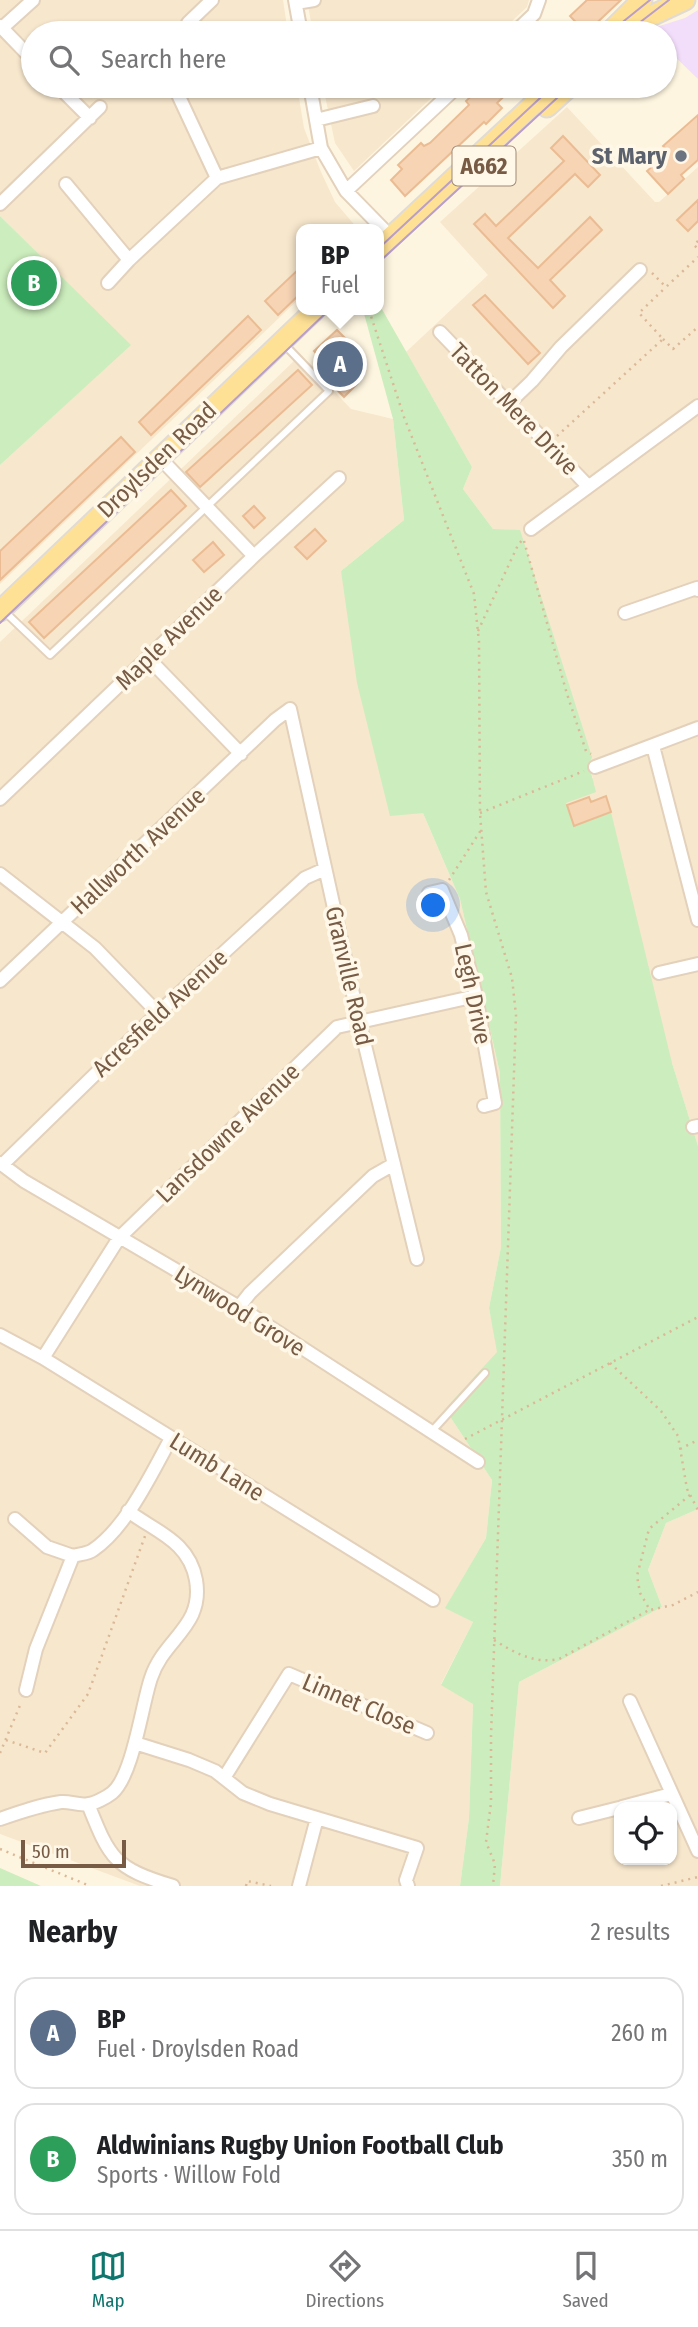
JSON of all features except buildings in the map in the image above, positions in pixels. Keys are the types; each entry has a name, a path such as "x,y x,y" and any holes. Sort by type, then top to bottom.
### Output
{"main road":[{"path":"621,21 642,0"},
{"path":"640,21 685,0"},
{"name":"A662","path":"385,243 540,98"},
{"name":"A662","path":"385,243 448,201 557,98"},
{"name":"Droylsden Road","path":"1,609 309,315"}],"street":[{"path":"21,48 1,27 33,0"},
{"path":"299,21 296,2 314,0"},
{"path":"527,21 534,14 539,0"},
{"path":"190,21 205,2"},
{"path":"70,98 90,118"},
{"path":"180,98 217,178"},
{"path":"312,98 321,148 346,191 371,224"},
{"path":"346,191 445,98"},
{"path":"316,120 373,106"},
{"path":"0,204 100,107"},
{"path":"108,283 217,178 321,148"},
{"path":"66,184 129,260"},
{"path":"508,404 561,347 640,270"},
{"name":"Tatton Mere Drive","path":"440,332 588,486"},
{"path":"531,529 698,406"},
{"path":"160,458 254,556"},
{"name":"Maple Avenue","path":"0,799 339,478"},
{"path":"625,613 698,589"},
{"path":"148,658 241,754"},
{"name":"Granville Road","path":"275,720 290,709 359,1021 417,1259"},
{"name":"Hallworth Avenue","path":"0,981 275,720"},
{"path":"595,767 698,728"},
{"path":"653,746 698,920"},
{"name":"Acresfield Avenue","path":"1,1164 304,878 325,869"},
{"path":"0,874 94,948 158,1013"},
{"path":"429,892 442,890"},
{"name":"Legh Drive","path":"442,890 461,935 476,996 495,1103 484,1106"},
{"path":"659,973 698,964"},
{"name":"Lansdowne Avenue","path":"43,1358 119,1238 337,1027 476,996"},
{"name":"Lynwood Grove","path":"1,1164 24,1181 239,1307 478,1462"},
{"path":"239,1307 250,1293 373,1176 394,1164"},
{"name":"Lumb Lane","path":"0,1335 43,1358 433,1600"},
{"path":"15,1519 47,1547 73,1556 91,1552 111,1535 128,1511 171,1438"},
{"path":"0,1819 34,1807 65,1801 88,1804 113,1792 124,1773 135,1743 152,1676 167,1648 190,1622 197,1605 196,1579 184,1550 168,1536 128,1511"},
{"path":"26,1690 36,1649 73,1556"},
{"name":"Linnet Close","path":"224,1778 289,1674 427,1733"},
{"path":"631,1701 698,1851"},
{"path":"135,1743 215,1771 243,1793 417,1848 406,1880 408,1886"},
{"path":"642,1802 671,1794"},
{"path":"88,1804 102,1839 114,1858 127,1869 173,1886"},
{"path":"579,1818 614,1810"},
{"path":"299,1886 317,1818"}],"lane":[{"path":"1,609 50,655 207,508 329,391 281,341"},
{"path":"430,1432 485,1373"}],"path":[{"path":"698,241 694,245 698,249"},
{"path":"698,257 639,313 673,349 698,327"},
{"path":"640,270 645,265 666,286"},
{"path":"547,445 663,339"},
{"path":"478,632 523,538 567,694 586,751 593,755 595,767 480,813"},
{"path":"442,890 481,830"},
{"path":"452,1446 698,1317"},
{"path":"610,1363 661,1411 678,1436 690,1495 698,1510"},
{"path":"680,1449 698,1440"},
{"path":"650,1610 640,1593 637,1576 649,1530 690,1495"},
{"path":"6,1740 45,1753 88,1694 149,1526"},
{"path":"494,1640 516,1654 547,1661 559,1658 650,1610 673,1605 698,1592"},
{"path":"0,1753 26,1690"},
{"path":"0,1849 90,1886"},
{"path":"660,1886 698,1877"},
{"path":"246,1886 247,1881 271,1886"}],"shaded area":[{"path":"0,0 283,0 286,21 21,21 21,98 299,98 304,128 321,172 335,202 354,224 296,224 296,302 0,584 0,465 130,345 0,216"},
{"path":"307,0 529,0 527,7 512,21 311,21"},
{"path":"698,10 698,79 677,59 676,21"},
{"path":"326,98 431,98 354,171 335,143"},
{"path":"567,107 655,202 659,202 698,167 698,1146 672,1063 486,818 593,778 493,529 463,489 472,467 406,352 488,275 440,222"},
{"path":"295,360 329,396 334,391 351,409 393,419 404,520 341,571 423,813 460,899 500,1073 501,1247 489,1308 498,1352 445,1409 492,1480 486,1538 446,1607 473,1622 441,1684 473,1703 469,1818 460,1886 140,1886 0,1834 0,642"},
{"path":"698,1509 698,1886 500,1886 519,1682 662,1607 648,1570 666,1523"}],"green space":[{"path":"0,216 131,345 0,465"},
{"path":"384,313 472,467 463,489 493,529 520,530 592,757 589,765 596,792 566,803 575,825 611,812 672,1063 698,1146 698,1509 666,1523 648,1570 662,1607 519,1682 500,1886 460,1886 469,1818 473,1704 441,1685 473,1622 445,1608 486,1538 492,1480 445,1409 497,1352 489,1308 501,1247 500,1073 460,899 423,813 390,816 357,683 341,571 404,520 393,419 364,315 384,315"},
{"path":"0,1868 41,1886 0,1886"}],"tram line":[{"path":"624,21 650,0"},
{"path":"642,21 669,0"},
{"path":"384,243 540,98"},
{"path":"384,257 557,98"},
{"path":"0,623 324,315"}],"place":[{"name":"St Mary","path":"681,156"},
{"name":"Aldwinians Rugby Union Football Club","path":"34,283"},
{"name":"BP","path":"340,364"}]}
